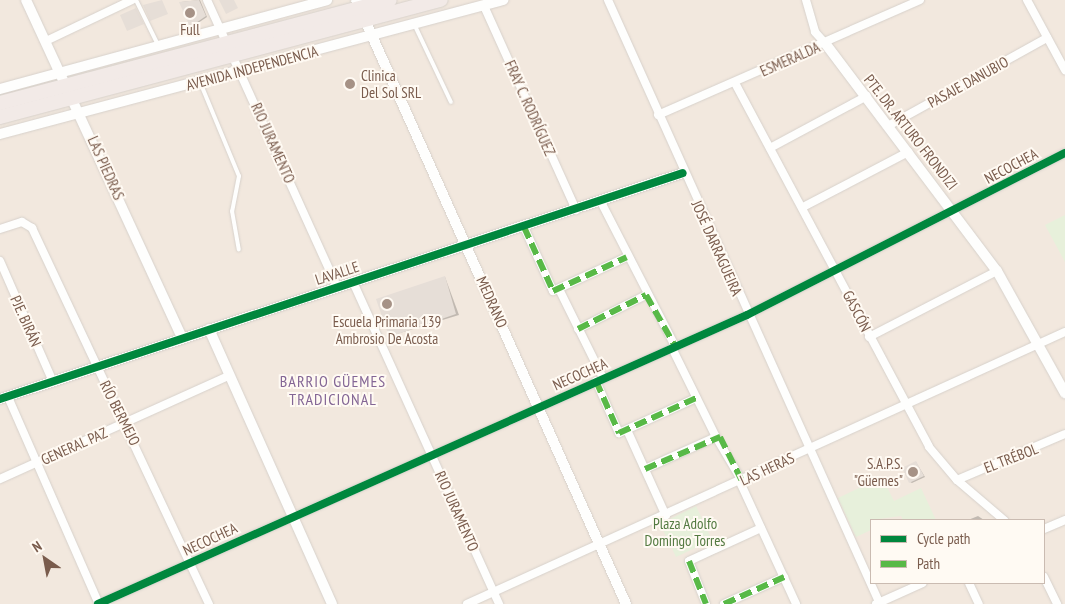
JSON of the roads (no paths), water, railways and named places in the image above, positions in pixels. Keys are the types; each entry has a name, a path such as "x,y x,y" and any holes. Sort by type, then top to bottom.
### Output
{"highway":[{"name":"AVENIDA INDEPENDENCIA","path":"0,117 71,92 231,48 390,0"},
{"name":"AVENIDA INDEPENDENCIA","path":"360,10 442,0"},
{"name":"AVENIDA INDEPENDENCIA","path":"0,103 71,92"}],"street":[{"name":"LAS PIEDRAS","path":"26,0 71,92 182,338"},
{"path":"46,41 132,0"},
{"name":"RIO JURAMENTO","path":"207,0 242,71 337,287"},
{"path":"0,89 327,0"},
{"name":"AVENIDA INDEPENDENCIA","path":"0,134 81,114 503,0"},
{"name":"JOSÉ DARRAGUEIRA","path":"608,0 683,173 878,604"},
{"path":"806,0 815,32 825,43"},
{"name":"ESMERALDA","path":"658,115 735,83 920,0"},
{"path":"1027,0 1065,70"},
{"name":"FRAY C. RODRÍGUEZ","path":"484,6 576,210"},
{"name":"MEDRANO","path":"360,10 541,407 626,604"},
{"name":"PASAJE DANUBIO","path":"888,126 1047,38"},
{"name":"PTE. DR. ARTURO FRONDIZI","path":"825,43 955,211 997,271 1065,393"},
{"name":"GASCÓN","path":"735,83 803,207 869,337 929,447 956,480 1003,519"},
{"path":"770,148 867,96"},
{"path":"803,207 908,152"},
{"name":"NECOCHEA","path":"99,604 747,315 837,272 1065,153"},
{"name":"LAVALLE","path":"4,398 466,244 601,202 683,173"},
{"path":"601,202 646,295 674,347 696,398 741,481 796,604"},
{"name":"RÍO BERMEJO","path":"0,229 28,222 96,367 126,422 209,604"},
{"path":"524,227 553,292 627,257"},
{"name":"PJE. BIRÁN","path":"0,261 53,382"},
{"path":"869,337 997,271"},
{"name":"RIO JURAMENTO","path":"353,282 499,604"},
{"path":"559,289 600,380 619,433 696,398"},
{"path":"578,329 646,295"},
{"path":"209,329 332,604"},
{"name":"LAS HERAS","path":"467,604 601,546 1065,332"},
{"name":"GENERAL PAZ","path":"0,479 230,376"},
{"path":"4,398 99,604"},
{"path":"626,430 666,516"},
{"name":"EL TRÉBOL","path":"956,480 1065,434"},
{"path":"645,469 716,437"},
{"path":"1045,529 1065,520"},
{"path":"704,603 689,561 761,528"},
{"path":"724,604 784,577"},
{"path":"1045,579 1057,604"},
{"path":"878,604 921,584"},
{"path":"969,584 979,604"}],"lane":[{"path":"136,0 160,47"},
{"path":"414,24 451,102"},
{"path":"200,82 239,176 232,211 239,249"}],"place":[{"name":"Full","path":"190,13"},
{"name":"Clinica Del Sol SRL","path":"350,84"},
{"name":"Escuela Primaria 139 Ambrosio De Acosta","path":"387,304"},
{"name":"S.A.P.S. \"Güemes\"","path":"913,472"}],"district":[{"name":"BARRIO GÜEMES TRADICIONAL","path":"333,390"}],"park label":[{"name":"Plaza Adolfo Domingo Torres","path":"685,532"}]}
